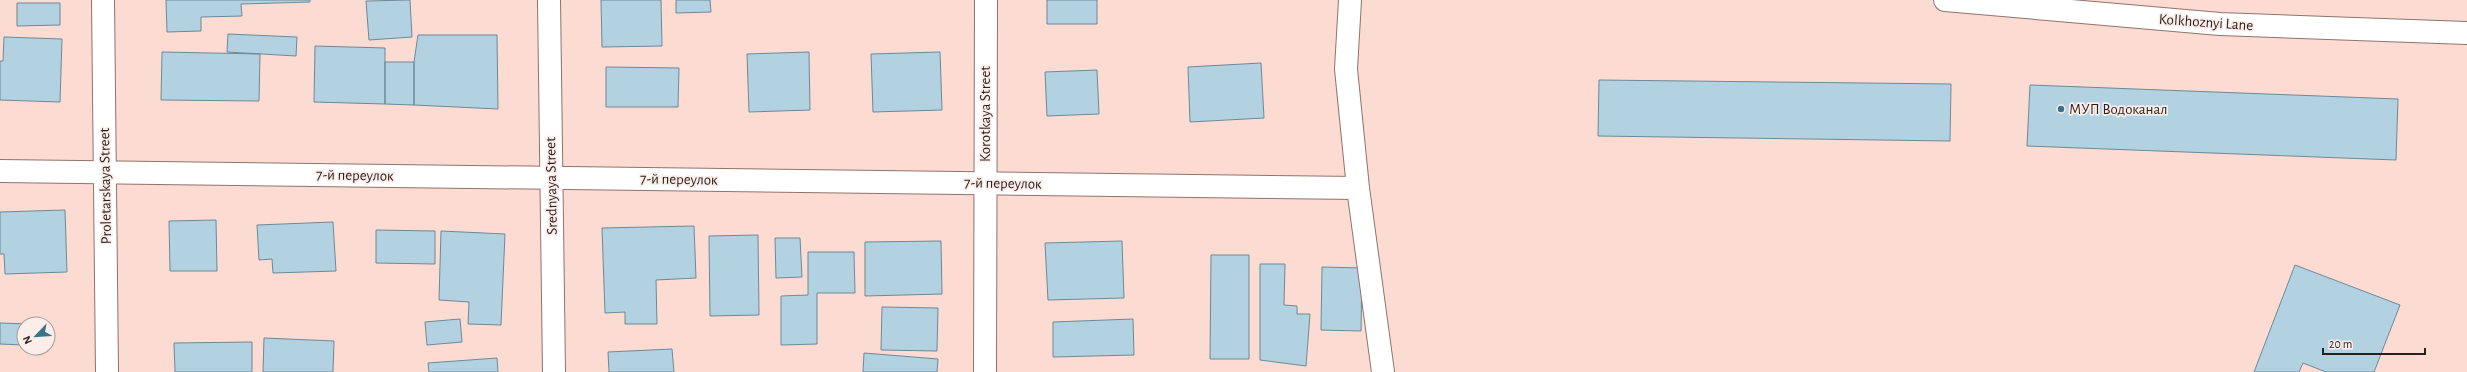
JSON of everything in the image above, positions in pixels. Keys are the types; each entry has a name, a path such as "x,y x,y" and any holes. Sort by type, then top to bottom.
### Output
{"street":[{"name":"Proletarskaya Street","path":"103,0 108,372"},
{"name":"Srednyaya Street","path":"549,0 554,372"},
{"name":"Korotkaya Street","path":"985,372 986,0"},
{"path":"1350,0 1346,69 1358,188 1383,372"},
{"name":"Kolkhoznyi Lane","path":"1945,0 2220,24 2467,33"},
{"name":"7-й переулок","path":"0,171 1358,188"}],"building":[{"path":"166,0 310,0 310,2 241,4 242,16 201,17 201,31 167,32"},
{"path":"410,0 412,37 369,40 366,1"},
{"path":"601,0 661,0 662,46 602,47"},
{"path":"676,0 710,0 711,12 676,13"},
{"path":"1047,0 1097,0 1097,24 1047,24"},
{"path":"17,3 60,3 60,25 17,26"},
{"path":"228,34 297,37 296,56 227,52"},
{"path":"418,35 497,35 498,109 414,105 414,62"},
{"path":"4,37 62,39 60,102 0,100 0,61 3,61"},
{"path":"315,46 385,48 385,104 314,102"},
{"path":"162,52 260,54 259,101 161,100"},
{"path":"809,52 810,110 749,112 747,54"},
{"path":"940,52 942,110 873,112 871,54"},
{"path":"385,62 414,62 414,105 385,104"},
{"path":"1261,63 1264,118 1190,122 1188,67"},
{"path":"606,67 679,68 678,107 606,107"},
{"path":"1097,70 1099,114 1047,116 1045,72"},
{"path":"1599,80 1951,84 1950,141 1598,136"},
{"path":"2030,85 2398,99 2396,160 2027,146"},
{"path":"65,210 67,272 5,274 4,254 0,254 0,212"},
{"path":"216,220 217,271 170,271 169,221"},
{"path":"333,222 336,271 273,273 272,259 259,260 257,225"},
{"path":"694,226 696,278 656,280 657,324 625,324 625,312 605,313 602,228"},
{"path":"376,230 435,231 435,264 376,263"},
{"path":"441,231 505,234 501,325 468,324 469,302 439,300"},
{"path":"758,235 759,315 710,316 709,236"},
{"path":"775,238 800,238 802,277 776,278"},
{"path":"941,241 942,294 865,296 865,242"},
{"path":"1122,241 1124,298 1048,300 1045,243"},
{"path":"808,252 854,252 855,293 817,293 817,344 781,345 781,296 808,295"},
{"path":"1211,255 1249,255 1249,359 1210,359"},
{"path":"1260,264 1285,264 1284,305 1297,306 1297,314 1310,314 1306,366 1260,360"},
{"path":"2295,265 2400,305 2374,372 2326,372 2303,363 2299,372 2254,372"},
{"path":"1322,267 1362,268 1361,331 1321,330"},
{"path":"882,307 938,308 937,351 881,350"},
{"path":"460,319 462,342 427,345 425,322"},
{"path":"1133,319 1134,355 1053,357 1053,322"},
{"path":"0,323 16,324 16,345 0,344"},
{"path":"264,338 334,341 333,372 263,372"},
{"path":"252,342 252,372 175,372 174,343"},
{"path":"672,349 674,372 609,372 608,352"},
{"path":"864,353 938,359 937,372 863,372"},
{"path":"497,358 498,372 429,372 428,363"}],"place":[{"name":"МУП Водоканал","path":"2061,109"}]}
